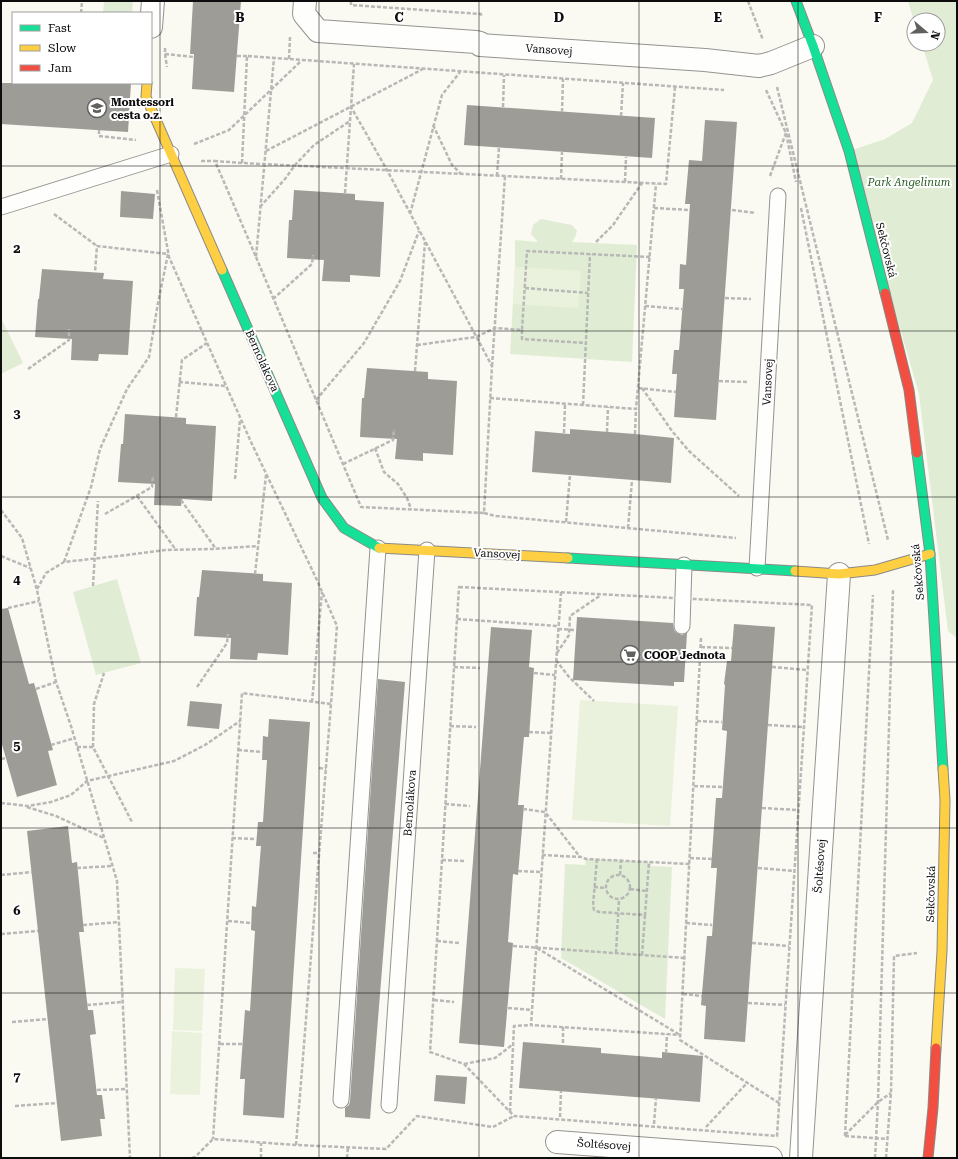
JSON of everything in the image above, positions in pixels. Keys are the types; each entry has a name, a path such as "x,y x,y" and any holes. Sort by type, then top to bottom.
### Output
{"street":[{"path":"152,14 153,1"},
{"name":"Vansovej","path":"305,1 304,14 318,31 476,42 480,43 480,45 705,60 759,66 771,63 813,46"},
{"name":"Sekčovská","path":"796,1 849,151 909,390 930,554 945,800 942,951 933,1108 928,1158"},
{"name":"Bernolákova","path":"147,84 146,97 322,498 344,528 378,548 427,550"},
{"name":"Vansovej","path":"427,550 757,568 839,574 875,570 930,554"},
{"name":"Šoltésovej","path":"801,1158 839,574"},
{"name":"Šoltésovej","path":"557,1142 772,1158"}],"lane":[{"path":"805,1 813,46"},
{"path":"1,207 171,154"},
{"name":"Vansovej","path":"757,568 778,196"},
{"path":"341,1100 378,548"},
{"name":"Bernolákova","path":"388,1105 427,550"},
{"path":"682,626 684,565"}],"path":[{"path":"81,12 82,1"},
{"path":"165,46 168,68"},
{"path":"165,54 194,58"},
{"path":"237,56 728,90"},
{"path":"242,163 247,56"},
{"path":"256,257 274,58"},
{"path":"188,147 229,130 301,60"},
{"path":"345,193 354,64"},
{"path":"266,151 424,69"},
{"path":"410,214 442,95 460,72"},
{"path":"503,107 504,75"},
{"path":"562,112 563,79"},
{"path":"621,116 623,83"},
{"path":"201,161 666,184 675,87"},
{"path":"351,107 387,170 492,366"},
{"path":"260,208 314,145 350,121"},
{"path":"433,125 452,165 462,174"},
{"path":"768,180 786,133"},
{"path":"497,176 499,148"},
{"path":"561,179 562,152"},
{"path":"625,182 626,157"},
{"path":"215,162 361,507 484,512 496,516 737,538"},
{"path":"484,512 505,176"},
{"path":"596,242 613,225 642,183"},
{"path":"156,184 169,257 240,419 337,626 296,1145"},
{"path":"635,434 656,184"},
{"path":"36,196 45,207 97,246 168,254"},
{"path":"654,208 690,210"},
{"path":"732,210 762,213"},
{"path":"316,400 364,343 400,281 419,231"},
{"path":"415,371 425,242"},
{"path":"95,272 97,246"},
{"path":"585,343 522,339 527,251 650,257"},
{"path":"64,562 91,488 100,450 126,390 149,357 168,254"},
{"path":"583,405 590,254"},
{"path":"273,299 312,264 313,255"},
{"path":"525,288 588,293"},
{"path":"725,298 756,299"},
{"path":"645,306 682,309"},
{"path":"418,345 476,337 495,328 522,330"},
{"path":"28,369 69,340 70,329"},
{"path":"176,417 182,360 207,343"},
{"path":"719,381 749,382"},
{"path":"179,382 226,386"},
{"path":"638,388 676,392"},
{"path":"642,388 672,431 689,451 740,496"},
{"path":"490,398 636,409"},
{"path":"564,433 565,404"},
{"path":"607,432 608,407"},
{"path":"235,479 240,419"},
{"path":"343,464 393,440 394,429"},
{"path":"375,448 384,472 398,484 407,498 411,509"},
{"path":"255,574 266,474"},
{"path":"105,514 152,487 153,475"},
{"path":"566,522 570,475"},
{"path":"628,528 632,480"},
{"path":"739,503 741,488"},
{"path":"137,496 176,550"},
{"path":"93,586 98,500"},
{"path":"182,500 216,548"},
{"path":"1,510 22,538 37,590 56,682 75,738 117,881 130,1158"},
{"path":"37,590 46,573 64,562 165,550 258,546"},
{"path":"1,556 31,568"},
{"path":"213,1139 261,1143 386,1149 417,1116 493,1127 514,1116 777,1136 812,605 459,587 430,1052 464,1064 514,1116"},
{"path":"312,702 322,592"},
{"path":"531,1025 561,592"},
{"path":"556,653 569,635 570,616 602,594"},
{"path":"8,608 39,601"},
{"path":"457,620 576,630"},
{"path":"197,687 227,643 228,634"},
{"path":"732,648 701,647 680,1040 779,1103"},
{"path":"556,660 569,677 594,701"},
{"path":"454,667 480,668"},
{"path":"772,668 808,670"},
{"path":"104,673 94,704 93,747 132,822"},
{"path":"534,673 555,675"},
{"path":"36,690 56,682"},
{"path":"192,1158 195,1157 213,1139 242,693 331,704"},
{"path":"1,803 28,806 52,802 72,795 87,781 174,761 205,745 240,721"},
{"path":"697,721 722,722"},
{"path":"768,725 804,727"},
{"path":"450,726 476,726"},
{"path":"529,732 551,734"},
{"path":"51,745 75,738"},
{"path":"77,747 93,747"},
{"path":"238,750 262,752"},
{"path":"1,759 6,758"},
{"path":"318,768 326,769"},
{"path":"694,786 722,787"},
{"path":"445,804 470,806"},
{"path":"22,806 56,816 104,838"},
{"path":"762,808 798,810"},
{"path":"523,810 545,812 581,857"},
{"path":"232,838 256,839"},
{"path":"313,853 319,853"},
{"path":"542,855 690,864"},
{"path":"690,858 712,860"},
{"path":"597,859 594,887 594,910 618,914 645,915"},
{"path":"442,860 466,862"},
{"path":"620,875 621,860"},
{"path":"642,955 649,862"},
{"path":"78,868 112,866"},
{"path":"758,868 795,870"},
{"path":"518,871 541,872"},
{"path":"1,875 32,872"},
{"path":"620,875 627,879 630,889 626,896 615,899 609,895 606,888 610,879 620,875"},
{"path":"594,887 606,888"},
{"path":"630,889 647,891"},
{"path":"616,953 619,899"},
{"path":"227,921 251,923"},
{"path":"83,925 119,922"},
{"path":"686,923 712,925"},
{"path":"1,934 38,931"},
{"path":"307,939 312,939"},
{"path":"437,941 459,943"},
{"path":"752,943 790,946"},
{"path":"513,946 685,958"},
{"path":"536,947 680,1035"},
{"path":"886,1158 891,1092 894,956 942,951"},
{"path":"683,994 702,996"},
{"path":"434,1000 454,1002"},
{"path":"87,1004 122,1002"},
{"path":"748,1003 786,1005"},
{"path":"508,1008 532,1010"},
{"path":"12,1022 48,1019"},
{"path":"510,1112 514,1026 531,1025 680,1035"},
{"path":"563,1027 563,1045"},
{"path":"666,1053 667,1034"},
{"path":"220,1044 242,1044"},
{"path":"464,1064 495,1058 513,1044"},
{"path":"703,1130 747,1083"},
{"path":"97,1090 126,1089"},
{"path":"560,1120 561,1091"},
{"path":"887,1139 845,1136 878,1102 891,1092"},
{"path":"654,1127 656,1098"},
{"path":"15,1106 57,1103"},
{"path":"261,1143 261,1158"},
{"path":"347,1158 348,1147"}],"green space":[{"path":"104,1 133,1 132,12 103,12"},
{"name":"Park Angelinum","path":"908,1 957,1 957,638 948,631 919,394 849,151 885,139 912,123 933,80 924,52 946,52 946,12 911,12"},
{"path":"541,219 572,225 577,231 572,242 637,245 632,362 510,354 515,240 538,242 531,234 533,225"},
{"path":"515,267 581,271 578,308 513,304"},
{"path":"1,318 23,363 1,374"},
{"path":"117,579 141,663 96,675 73,592"},
{"path":"580,700 678,706 670,826 572,820"},
{"path":"586,859 654,862 650,866 672,867 665,1019 561,958 565,864 585,865"},
{"path":"175,968 205,969 202,1031 173,1030"},
{"path":"172,1031 202,1033 200,1095 170,1094"}],"building":[{"path":"193,1 241,1 234,92 192,89 194,54 190,54"},
{"path":"1,83 131,84 128,132 1,124"},
{"path":"467,105 655,118 652,158 464,145"},
{"path":"705,120 737,122 716,420 674,417 677,374 672,374 674,350 679,350 684,289 679,289 680,264 686,265 690,204 685,204 689,160 702,161"},
{"path":"294,190 355,194 355,200 384,202 380,277 350,275 350,282 322,281 324,260 287,258 289,220 292,220"},
{"path":"121,191 155,194 153,219 120,217"},
{"path":"42,269 104,273 103,279 133,281 128,355 99,354 98,361 71,360 72,339 35,337"},
{"path":"367,368 428,372 428,379 457,381 453,455 423,453 423,461 395,459 397,439 360,437 362,398 364,398"},
{"path":"125,414 186,418 186,424 216,426 212,501 182,499 181,506 154,505 155,484 118,482"},
{"path":"570,429 674,438 671,483 532,472 535,431 570,434"},
{"path":"202,570 263,574 263,581 292,583 288,655 258,653 257,660 230,659 231,638 194,636 197,597 199,597"},
{"path":"8,608 29,684 34,683 53,750 48,751 57,785 17,797 1,741 1,609"},
{"name":"COOP Jednota","path":"577,617 673,623 674,630 677,633 682,635 687,633 684,682 674,682 674,686 573,680"},
{"path":"734,624 775,627 745,1042 704,1039 706,1006 701,1005 707,936 712,936 717,868 711,868 716,798 722,798 727,731 722,730 724,684 727,661 731,661"},
{"path":"491,627 532,630 529,667 534,668 529,737 524,737 518,805 524,805 518,875 513,874 508,942 513,943 504,1047 459,1043"},
{"path":"378,679 405,682 370,1119 345,1117 345,1108 349,1105 350,1101"},
{"path":"190,701 222,704 219,729 187,726"},
{"path":"269,719 310,722 284,1118 243,1115 245,1079 240,1079 245,1010 250,1011 255,931 251,930 252,906 256,907 261,846 256,846 258,822 263,822 267,760 262,760 263,736 268,737"},
{"path":"68,826 72,863 77,862 84,932 79,932 88,1010 93,1010 96,1034 90,1035 97,1095 102,1095 105,1119 100,1119 102,1136 61,1141 27,831"},
{"path":"523,1042 601,1048 601,1053 662,1058 662,1052 703,1056 700,1102 519,1088"},
{"path":"436,1075 467,1077 465,1104 434,1101"}],"traffic: fast":[{"path":"796,1 849,151 885,293"},
{"path":"222,270 322,498 344,528 379,548"},
{"path":"917,453 930,554 943,769"},
{"path":"568,558 795,571"}],"traffic: slow":[{"path":"147,84 146,97 222,270"},
{"path":"379,548 568,558"},
{"path":"795,571 839,574 875,570 930,554"},
{"path":"936,1048 942,951 945,800 943,769"}],"traffic: jam":[{"path":"885,293 909,390 917,453"},
{"path":"928,1158 933,1108 936,1048"}],"place":[{"name":"Montessori cesta o.z.","path":"97,108"},
{"name":"COOP Jednota","path":"630,655"}]}
